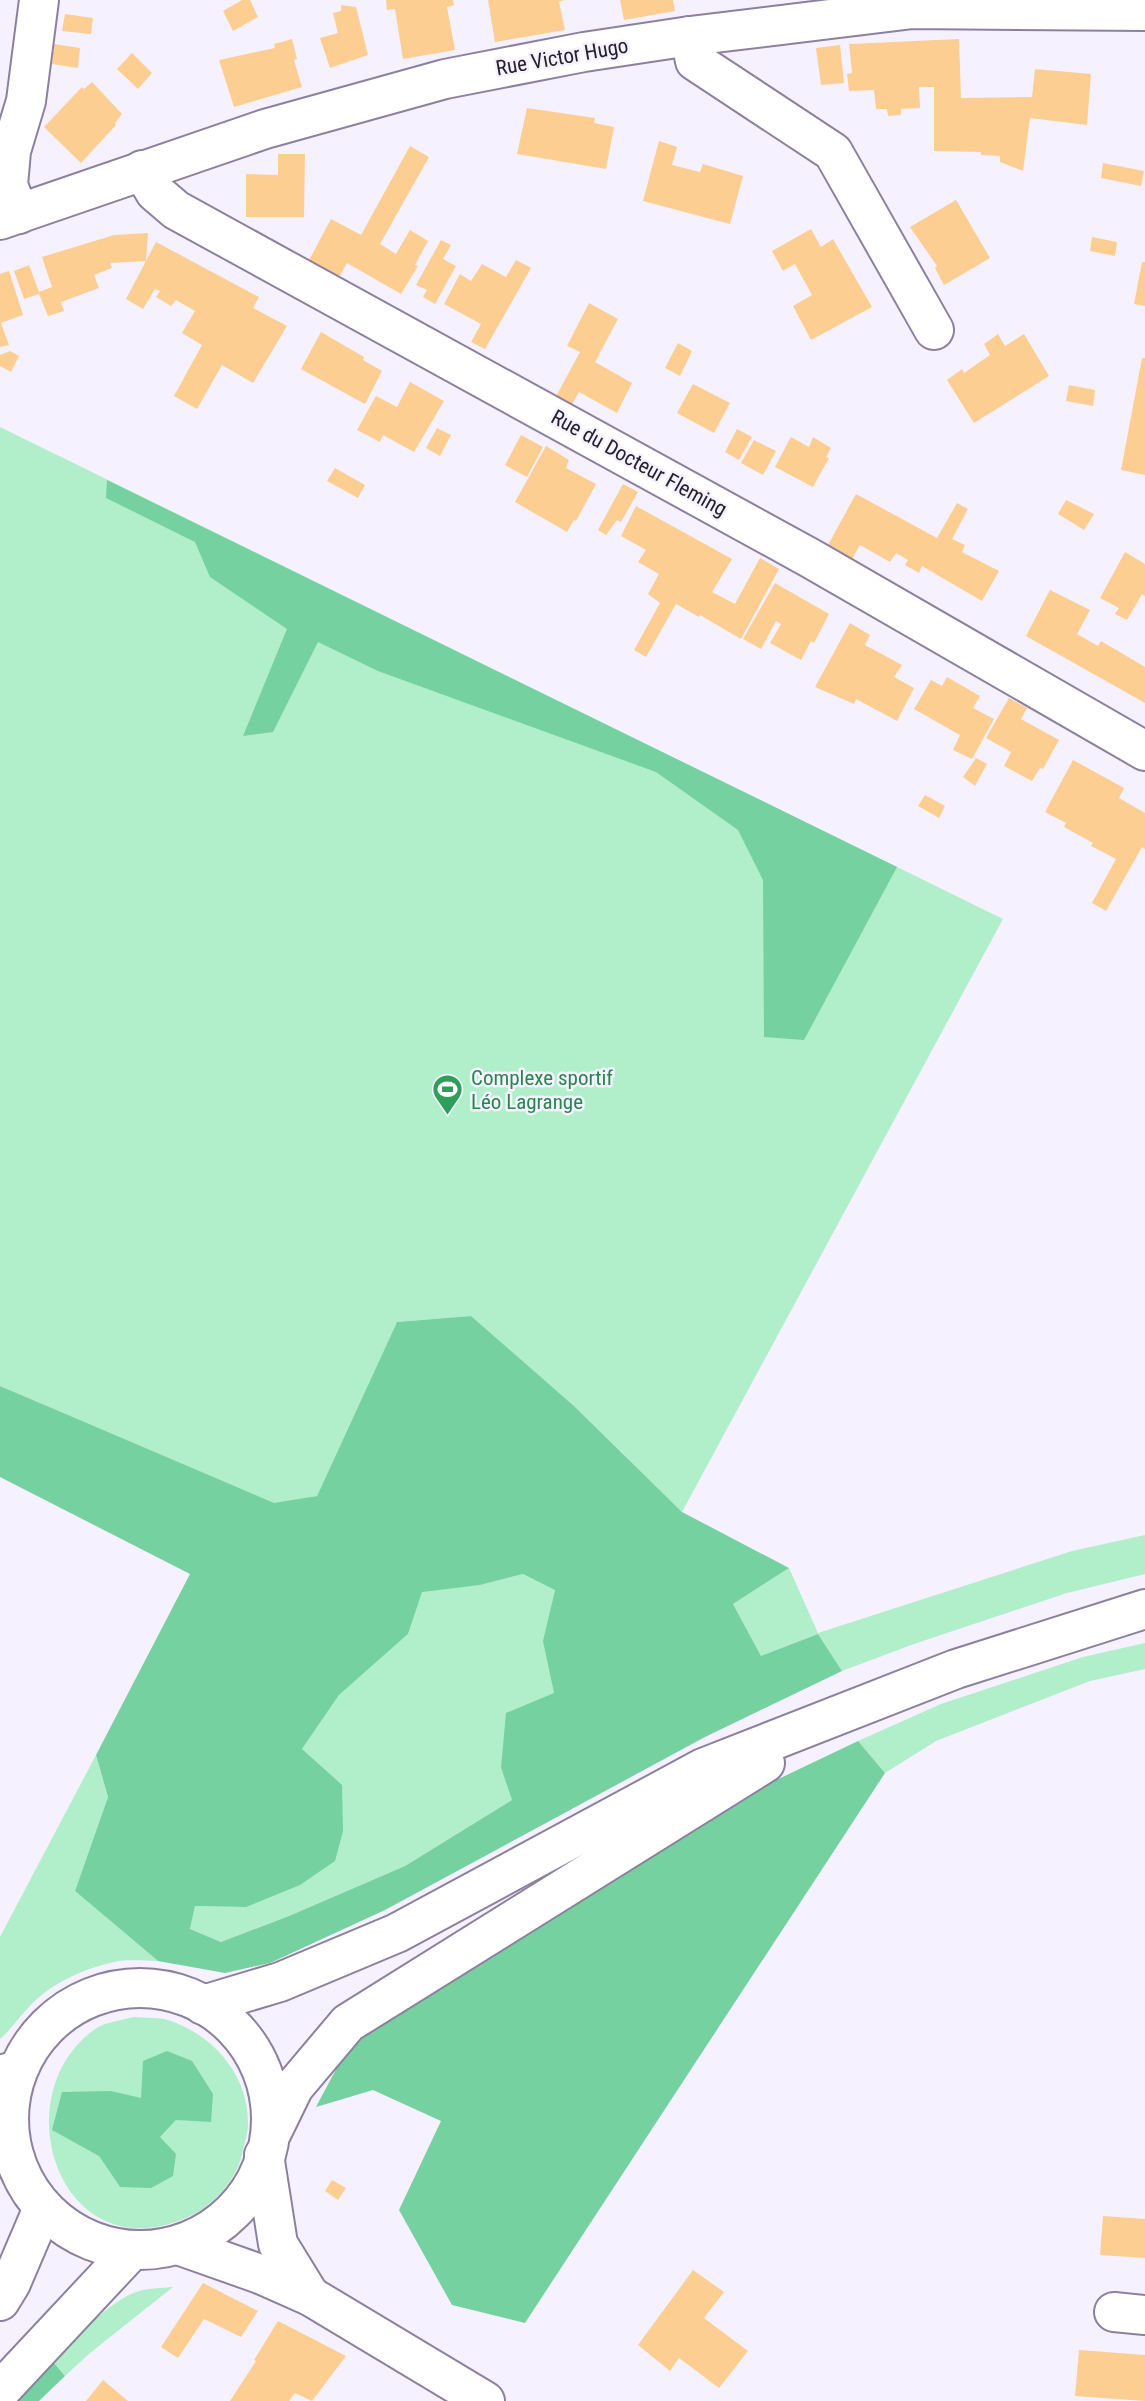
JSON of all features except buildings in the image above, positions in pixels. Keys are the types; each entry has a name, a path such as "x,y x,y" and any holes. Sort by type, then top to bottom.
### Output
{"street":[{"path":"9,217 6,145 26,101 39,0"},
{"name":"Rue Victor Hugo","path":"9,217 265,129 445,79 584,52 690,36 913,9 1145,11"},
{"path":"690,36 695,61 833,152 934,330"},
{"name":"Rue du Docteur Fleming","path":"142,170 155,192 176,210 810,558 1145,751"},
{"path":"203,2005 279,1982 397,1933 703,1769 956,1669 1145,1609"},
{"path":"310,2296 278,2244 267,2145 270,2097 262,2070 247,2040 224,2017 184,1994 145,1987 106,1991 64,2011 37,2037 9,2072 7,2154 43,2208 83,2238 131,2250 177,2245 207,2235 234,2212 253,2186 267,2145 294,2087 348,2023 506,1922 845,1714"},
{"path":"0,2301 12,2283 43,2208"},
{"path":"177,2245 260,2274 310,2296 485,2401"},
{"path":"0,2391 131,2250"}],"green space":[{"name":"Complexe sportif Léo Lagrange","path":"0,427 1003,919 682,1512 574,1406 471,1316 397,1322 317,1496 273,1504 0,1386"},
{"path":"107,480 897,867 804,1040 764,1037 763,880 738,830 656,772 378,671 318,642 273,732 243,736 287,629 210,577 195,542 106,498"},
{"path":"471,1316 574,1406 682,1512 789,1568 733,1604 761,1656 818,1634 842,1671 705,1737 385,1910 270,1963 225,1973 158,1961 75,1891 108,1797 96,1755 190,1574 0,1477 0,1386 274,1503 317,1496 397,1322","holes":["523,1574 555,1590 543,1641 554,1693 506,1713 501,1768 512,1800 405,1866 289,1916 221,1942 190,1929 195,1906 246,1907 300,1885 335,1861 343,1831 342,1785 302,1749 339,1695 408,1634 422,1592 480,1585"]},
{"path":"1145,1535 1145,1574 1067,1593 842,1671 818,1634 761,1656 733,1604 789,1568 818,1633 1072,1551"},
{"path":"523,1574 555,1589 544,1641 554,1693 501,1768 512,1800 405,1866 289,1916 221,1942 190,1929 195,1906 247,1907 302,1749 339,1695 408,1634 422,1591 480,1585"},
{"path":"1145,1643 1145,1669 1090,1681 936,1741 885,1773 858,1741 941,1704 1083,1657"},
{"path":"858,1741 885,1773 525,2323 452,2305 399,2210 441,2121 373,2090 316,2107 342,2058 369,2031 724,1805"},
{"path":"96,1755 108,1797 75,1891 158,1961 114,1962 68,1978 38,1998 0,2039 0,1937"},
{"path":"134,2017 171,2021 187,2028 215,2048 235,2074 242,2090 247,2106 248,2124 236,2171 216,2198 188,2217 143,2228 106,2221 77,2200 58,2168 49,2131 53,2092 68,2056 98,2027","holes":["111,2091 211,2121 176,2120 159,2137 120,2187 99,2156"]},
{"path":"167,2051 192,2061 213,2094 211,2122 176,2120 160,2137 176,2154 173,2176 151,2188 120,2187 99,2156 52,2130 62,2092 111,2091 141,2098 143,2061"},
{"path":"173,2287 65,2376 54,2363 115,2303 139,2291"},
{"path":"54,2363 65,2376 39,2401 14,2401"}],"place":[{"name":"Complexe sportif Léo Lagrange","path":"448,1117"}]}
